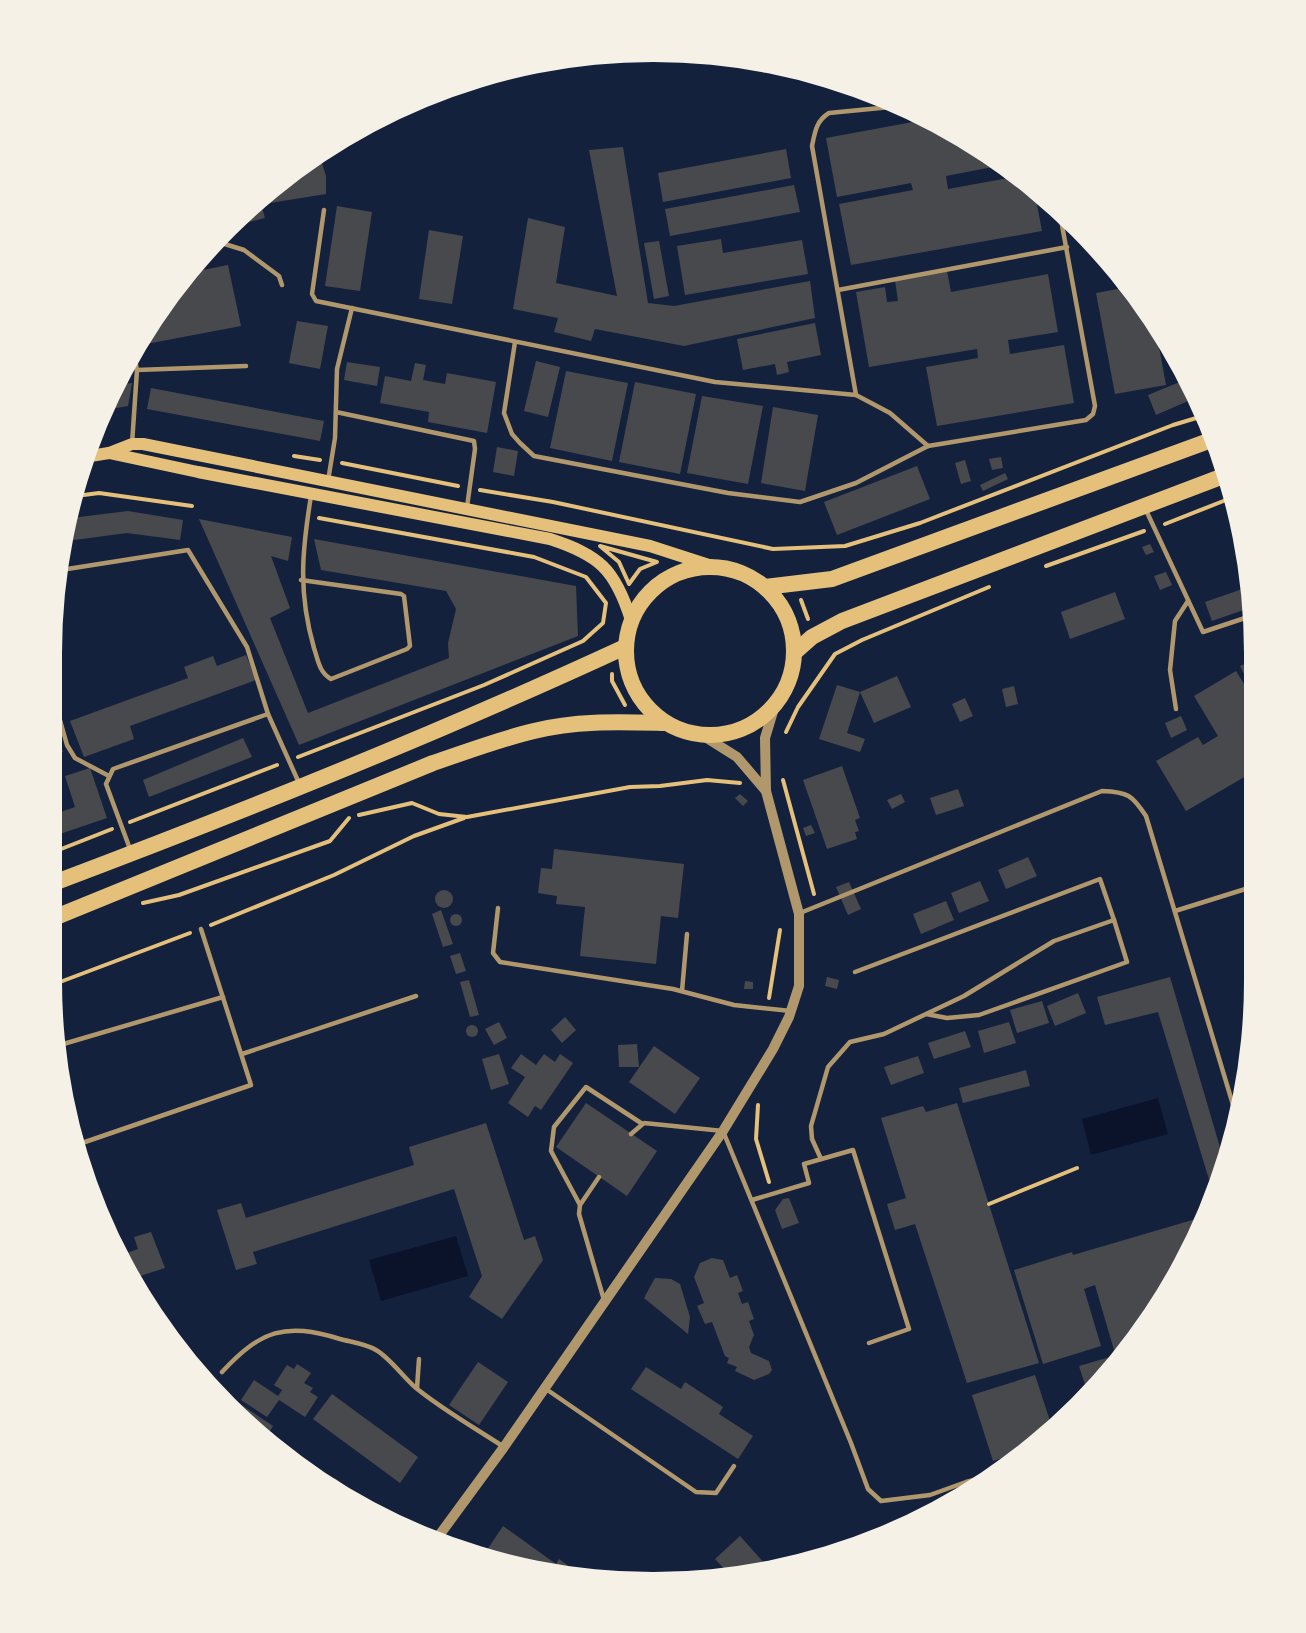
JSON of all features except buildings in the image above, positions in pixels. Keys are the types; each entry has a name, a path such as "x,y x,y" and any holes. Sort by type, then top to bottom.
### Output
{"highway":[{"path":"765,587 832,579 1205,442"},
{"path":"795,652 812,637 842,621 1218,478"},
{"path":"62,915 433,764 534,731 575,724 666,723 702,735 729,733 755,723 776,705 790,680 795,652 791,628 781,606 765,587 742,573 716,567 689,570 664,580 645,597 631,620 625,647 630,677 644,704 666,723"},
{"path":"62,880 302,788 513,698 625,647"}],"main road":[{"path":"96,455 109,453 132,444 467,508 650,546 716,567"},
{"path":"109,453 550,539 584,551 604,566 625,601 631,620"}],"street":[{"path":"442,1532 504,1447 723,1131 773,1049 790,1011 799,986 799,914 764,788 765,738 776,705"},
{"path":"702,735 737,757 764,788"}],"lane":[{"path":"856,395 812,146 820,119 829,113 881,108"},
{"path":"324,210 312,294 316,302 715,382 856,395 890,412 928,446"},
{"path":"515,342 504,414 512,434 534,456 728,493 800,502 856,483 928,446 1086,420 1093,414 1095,406 1062,227"},
{"path":"226,244 244,250 279,276 282,285"},
{"path":"838,290 1066,247"},
{"path":"328,481 336,412 337,369 352,308"},
{"path":"132,444 136,366"},
{"path":"137,370 246,366"},
{"path":"336,412 474,441 475,449 467,508"},
{"path":"301,580 401,594 404,596 410,646 407,650 331,679 321,672 306,620 301,580 311,494"},
{"path":"1144,506 1203,632 1243,619"},
{"path":"68,569 188,550 247,647 268,714 302,788"},
{"path":"1176,710 1170,670 1175,621 1188,601"},
{"path":"132,854 106,784 113,769 268,714"},
{"path":"62,727 67,745 75,758 109,776"},
{"path":"799,914 1102,791 1121,792 1134,799 1146,816 1232,1099"},
{"path":"855,972 1100,879 1127,962 979,1015 947,1018 926,1014"},
{"path":"1175,911 1244,889"},
{"path":"498,908 493,953 500,962 682,991 734,1005 790,1011"},
{"path":"821,1159 812,1139 811,1126 828,1067 850,1042 884,1034 964,996 1054,941 1113,920"},
{"path":"85,1142 251,1085 201,929"},
{"path":"682,991 687,934"},
{"path":"242,1054 416,996"},
{"path":"66,1043 223,997"},
{"path":"580,1204 551,1151 554,1127 586,1087 641,1124 654,1123 723,1131 868,1489 881,1501 930,1496 965,1483"},
{"path":"631,1134 641,1124"},
{"path":"752,1200 809,1183 804,1164 853,1150 909,1329 868,1343"},
{"path":"598,1177 580,1204 579,1214 604,1301"},
{"path":"222,1372 240,1352 262,1338 281,1331 302,1330 376,1350 417,1388 504,1447"},
{"path":"417,1388 419,1359"},
{"path":"544,1387 696,1492 716,1493 734,1466"}],"path":[{"path":"83,495 99,493 192,506"},
{"path":"1039,568 1224,501"},
{"path":"600,546 657,562 640,569 630,584 619,562 600,546"},
{"path":"784,736 798,707 835,654 862,640 994,585"},
{"path":"809,596 800,597 808,620 816,615"},
{"path":"603,673 613,668 612,681 620,699 627,707 615,707"},
{"path":"783,777 814,890 814,900"},
{"path":"62,981 248,912 334,875 414,836 467,817 630,787 707,780 764,788"},
{"path":"137,905 179,895 330,841 349,818 412,803 439,814 467,817"},
{"path":"767,1009 780,930"},
{"path":"759,1096 756,1139 773,1194"},
{"path":"988,1204 1077,1168"}],"water":[{"path":"1158,1098 1168,1134 1091,1155 1082,1119"},
{"path":"456,1236 468,1276 381,1301 369,1260"}]}
